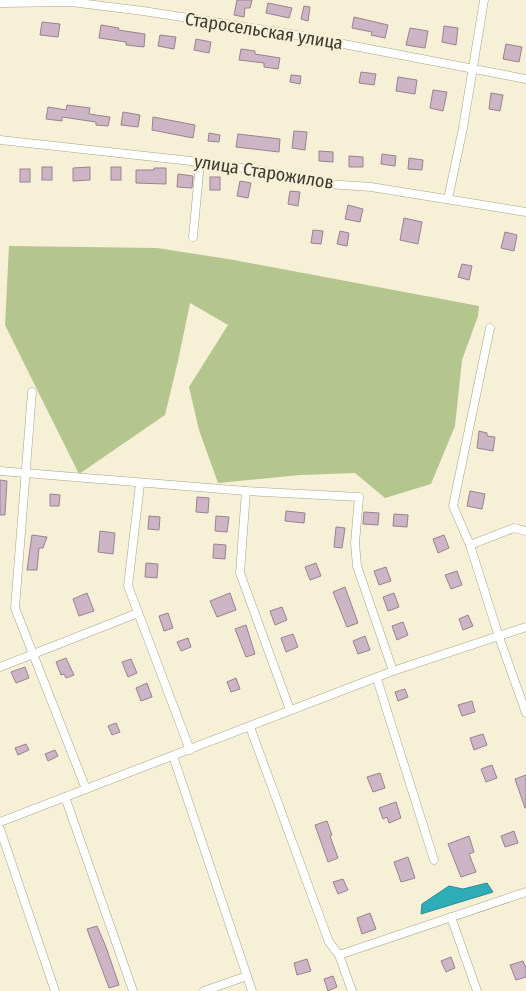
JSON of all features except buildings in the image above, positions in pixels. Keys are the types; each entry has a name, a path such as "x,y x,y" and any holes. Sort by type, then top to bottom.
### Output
{"street":[{"path":"448,199 463,128 484,0"},
{"name":"Старосельская улица","path":"0,3 71,2 143,12 291,34 526,79"},
{"name":"улица Старожилов","path":"0,140 200,162 258,170 327,184 371,186 526,212"},
{"path":"194,237 200,162"},
{"path":"490,328 453,506 470,545 499,637 526,713"},
{"path":"32,392 15,608 86,789"},
{"path":"0,471 140,484 359,497 354,543 357,566 394,671"},
{"path":"140,484 128,586 190,750"},
{"path":"246,491 240,573 290,710"},
{"path":"470,545 514,528 526,531"},
{"path":"0,667 138,613"},
{"path":"0,822 394,671 526,627"},
{"path":"377,679 434,860"},
{"path":"250,727 329,942 339,955 352,991"},
{"path":"173,756 252,991"},
{"path":"65,797 133,991"},
{"path":"0,829 56,991"},
{"path":"339,955 526,892"},
{"path":"451,917 477,991"},
{"path":"204,991 247,976"}],"green space":[{"path":"9,246 157,248 234,260 479,306 478,316 462,360 455,426 431,484 385,498 355,473 300,475 218,483 199,430 189,387 228,325 190,303 165,415 79,474 5,325"}],"water":[{"path":"487,883 493,892 421,914 422,904 449,886 463,889"}]}
